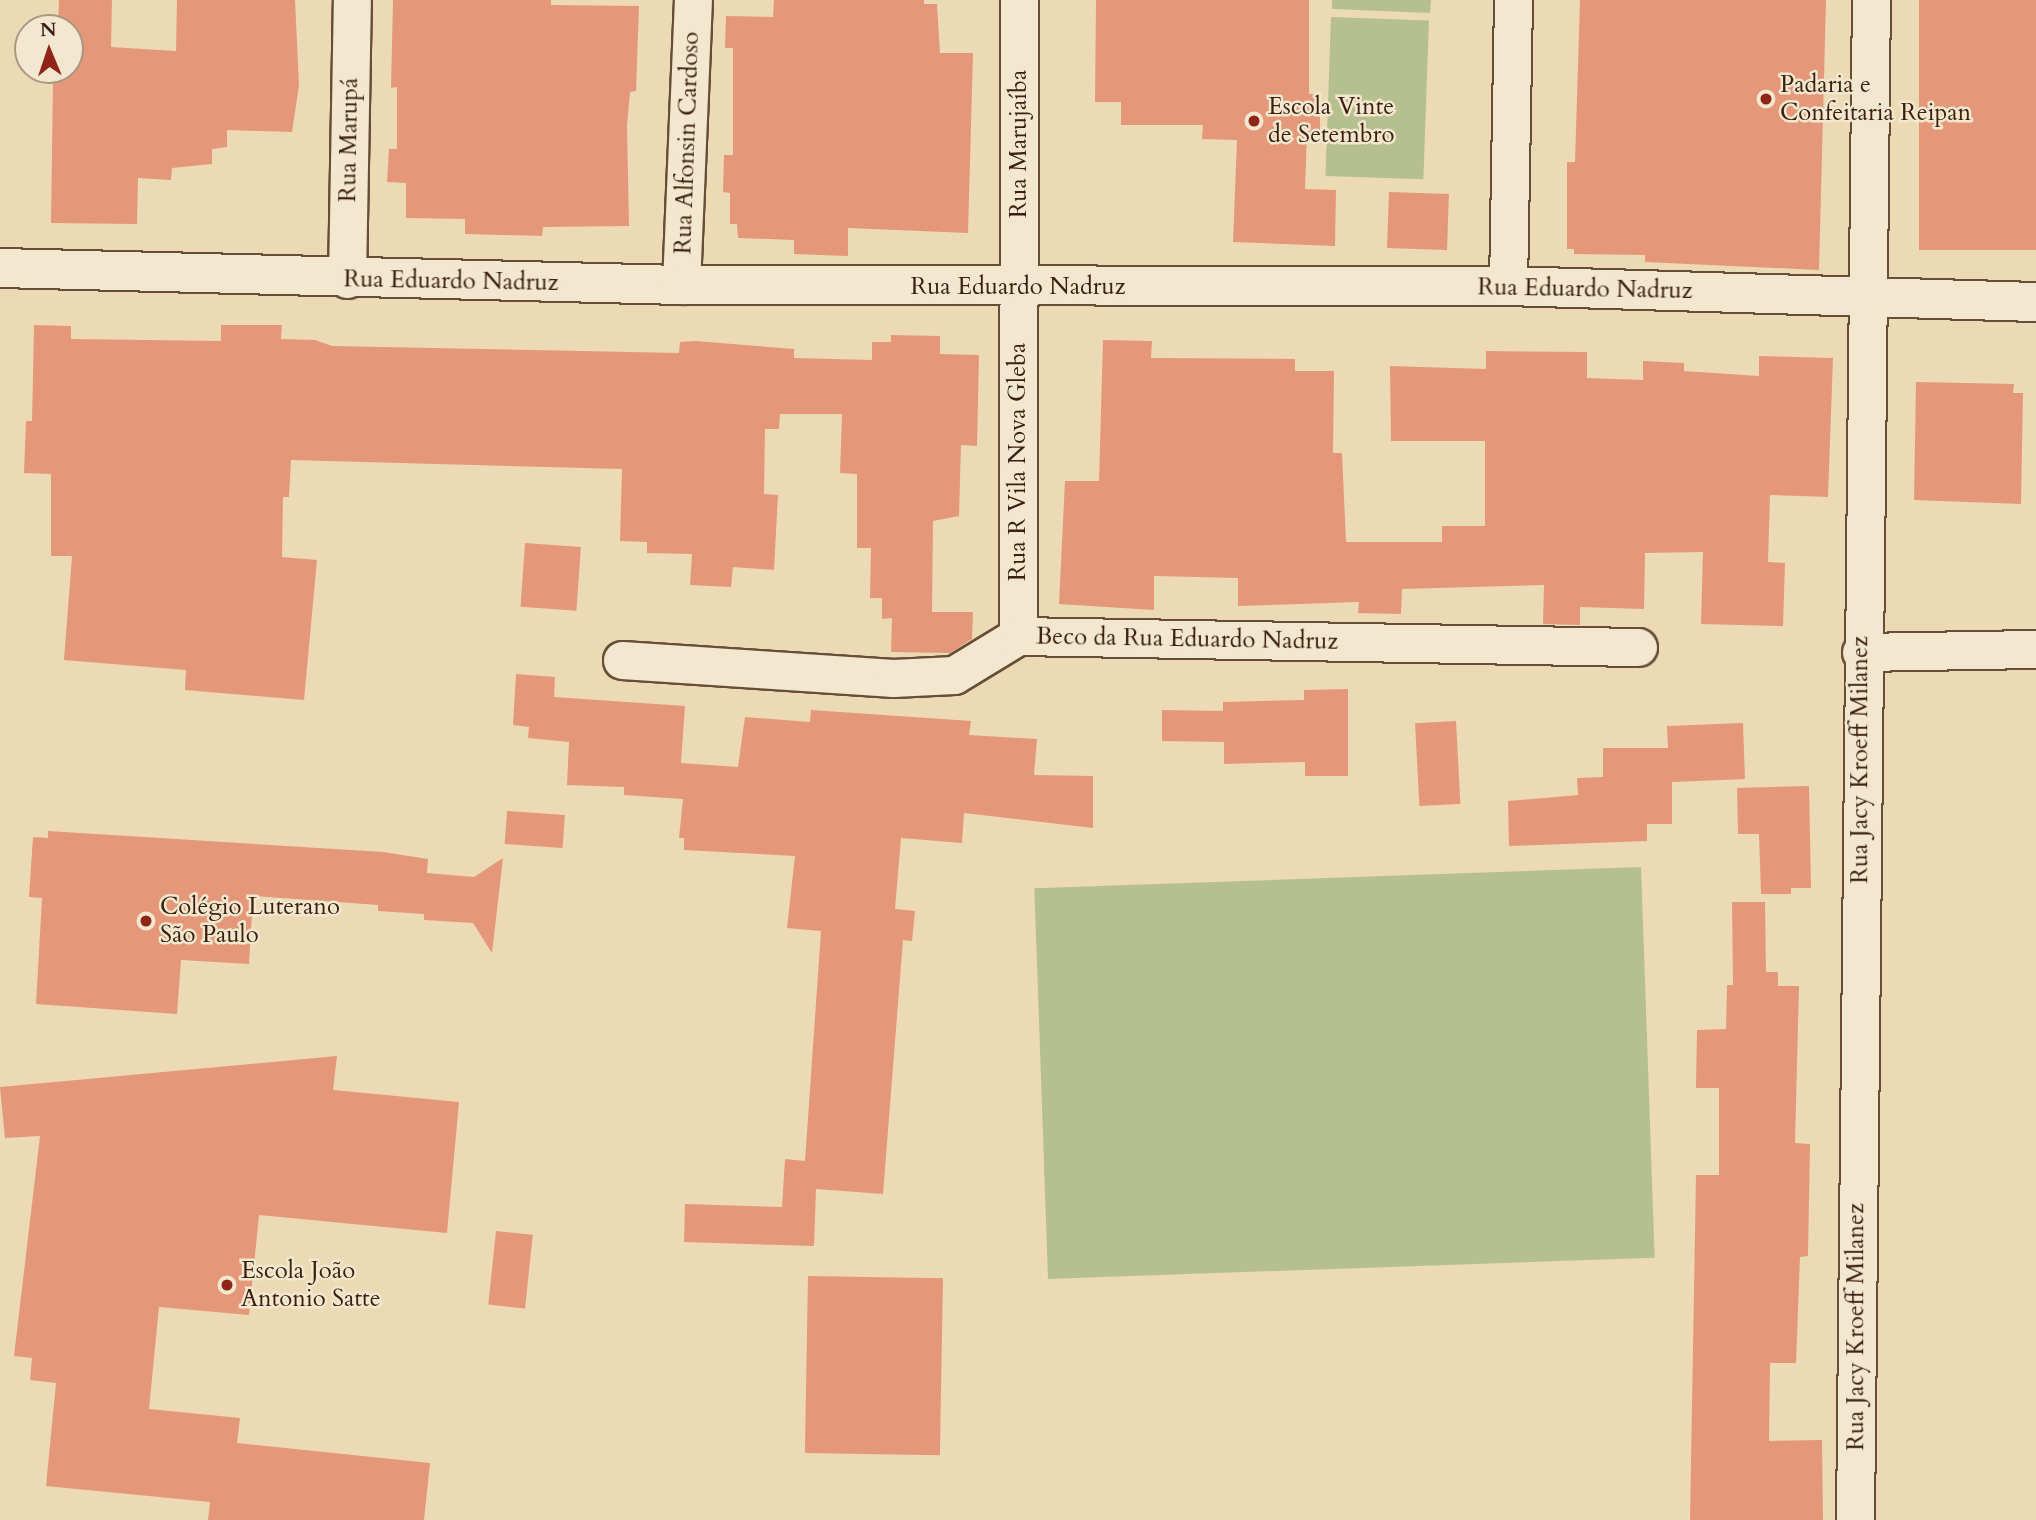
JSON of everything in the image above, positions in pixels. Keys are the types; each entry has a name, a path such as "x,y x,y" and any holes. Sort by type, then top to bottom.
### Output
{"street":[{"name":"Rua Marupá","path":"347,279 352,0"},
{"name":"Rua Alfonsin Cardoso","path":"681,285 693,0"},
{"name":"Rua Marujaíba","path":"1019,0 1019,287"},
{"path":"1508,286 1513,0"},
{"name":"Rua Jacy Kroeff Milanez","path":"1855,1520 1861,652 1871,0"},
{"name":"Rua Eduardo Nadruz","path":"0,268 347,279 681,285 1508,286 2036,302"},
{"name":"Rua R Vila Nova Gleba","path":"1018,636 1019,287"},
{"name":"Beco da Rua Eduardo Nadruz","path":"622,660 893,678 954,676 1018,636 1638,647"},
{"path":"1861,652 2036,649"}],"green space":[{"path":"1332,0 1431,0 1430,13 1332,9"},
{"path":"1331,17 1429,20 1423,179 1325,176"},
{"path":"1641,867 1655,1258 1048,1279 1034,888"}],"building":[{"path":"59,0 112,0 111,47 176,51 177,0 295,0 299,85 292,132 227,130 227,147 212,149 212,164 172,168 171,180 138,178 137,224 51,223 53,84 84,84 84,14 58,14"},
{"path":"393,0 551,0 551,5 639,6 636,91 630,92 627,125 629,226 543,227 542,236 465,234 465,219 406,218 406,183 387,182 389,149 397,149 397,87 391,88"},
{"path":"774,0 924,0 924,4 937,4 940,53 973,53 968,233 848,228 848,256 794,254 794,240 738,238 737,224 730,224 730,193 723,192 724,155 733,155 733,48 725,48 726,16 773,17"},
{"path":"1096,0 1309,0 1309,94 1320,94 1320,133 1307,133 1305,189 1336,190 1335,246 1233,242 1237,140 1202,139 1203,125 1121,125 1121,102 1095,102"},
{"path":"1580,0 1826,0 1819,270 1645,262 1645,255 1574,254 1574,249 1567,249 1567,162 1575,162"},
{"path":"1919,0 2036,0 2036,250 1919,250"},
{"path":"1389,192 1449,194 1447,250 1387,248"},
{"path":"34,325 71,326 71,339 221,341 221,325 282,325 281,339 315,340 332,346 679,353 680,342 695,341 794,349 794,358 872,360 872,342 891,342 891,335 940,336 940,354 979,355 977,446 961,445 959,516 933,521 932,612 973,612 972,639 950,653 891,652 892,618 882,619 882,598 870,598 871,548 857,548 857,474 840,473 842,414 780,414 779,429 765,429 764,494 778,495 774,570 733,567 731,587 690,585 692,554 647,553 647,542 620,541 622,469 291,460 289,497 283,497 282,557 317,560 304,700 185,690 186,670 64,660 72,556 51,556 51,474 24,473 26,421 32,421"},
{"path":"1103,340 1152,341 1151,358 1295,359 1295,371 1334,371 1333,453 1342,453 1346,542 1442,542 1442,526 1485,526 1485,441 1391,441 1390,366 1486,369 1486,351 1587,352 1587,378 1643,380 1643,361 1684,363 1684,371 1759,376 1759,356 1833,358 1828,497 1770,495 1768,562 1785,563 1783,626 1701,624 1703,552 1645,553 1644,609 1580,607 1580,625 1543,624 1544,585 1402,589 1401,614 1358,613 1359,602 1238,606 1238,578 1154,576 1154,610 1059,604 1065,481 1099,481"},
{"path":"1916,382 2014,384 2013,393 2023,393 2021,504 1914,500"},
{"path":"525,543 581,547 576,611 521,607"},
{"path":"516,674 555,677 554,697 685,706 681,763 738,767 745,717 810,722 811,710 971,721 969,735 1037,739 1034,775 1093,776 1093,828 964,813 962,843 901,838 895,909 915,911 912,941 903,940 883,1194 816,1189 814,1246 684,1242 685,1204 782,1207 785,1159 805,1161 821,931 787,928 795,856 684,850 684,838 679,838 683,799 624,795 624,787 567,785 569,742 528,738 529,727 513,725"},
{"path":"1348,689 1348,776 1305,776 1305,762 1224,764 1224,742 1162,741 1162,710 1223,711 1223,702 1304,700 1304,690"},
{"path":"1456,721 1460,804 1419,806 1415,723"},
{"path":"1743,723 1745,779 1672,782 1672,824 1647,824 1647,841 1509,846 1508,801 1578,795 1577,778 1603,777 1603,748 1668,748 1667,726"},
{"path":"1809,786 1811,888 1791,888 1791,894 1761,894 1759,834 1738,834 1737,788"},
{"path":"507,811 565,815 563,848 505,844"},
{"name":"Colégio Luterano São Paulo","path":"48,831 383,852 428,859 427,873 474,877 503,858 492,953 473,923 424,920 424,914 378,911 378,905 253,896 249,964 181,960 177,1014 36,1004 42,898 29,897 33,837 48,838"},
{"path":"1732,902 1765,902 1766,972 1778,972 1778,986 1799,986 1795,1143 1810,1144 1808,1256 1800,1257 1796,1363 1770,1363 1769,1441 1822,1440 1823,1520 1690,1520 1696,1175 1719,1175 1719,1088 1696,1088 1697,1030 1726,1029 1727,985 1733,985"},
{"path":"337,1056 333,1090 459,1102 447,1233 259,1215 249,1315 159,1307 149,1409 240,1418 237,1443 430,1463 424,1520 208,1520 210,1502 46,1486 56,1383 30,1380 32,1358 14,1356 40,1136 5,1138 0,1087"},
{"path":"496,1231 533,1235 525,1308 488,1305"},
{"path":"808,1276 943,1278 940,1455 805,1453"}],"place":[{"name":"Padaria e Confeitaria Reipan","path":"1766,99"},
{"name":"Escola Vinte de Setembro","path":"1254,121"},
{"name":"Colégio Luterano São Paulo","path":"146,921"},
{"name":"Escola João Antonio Satte","path":"227,1285"}]}
